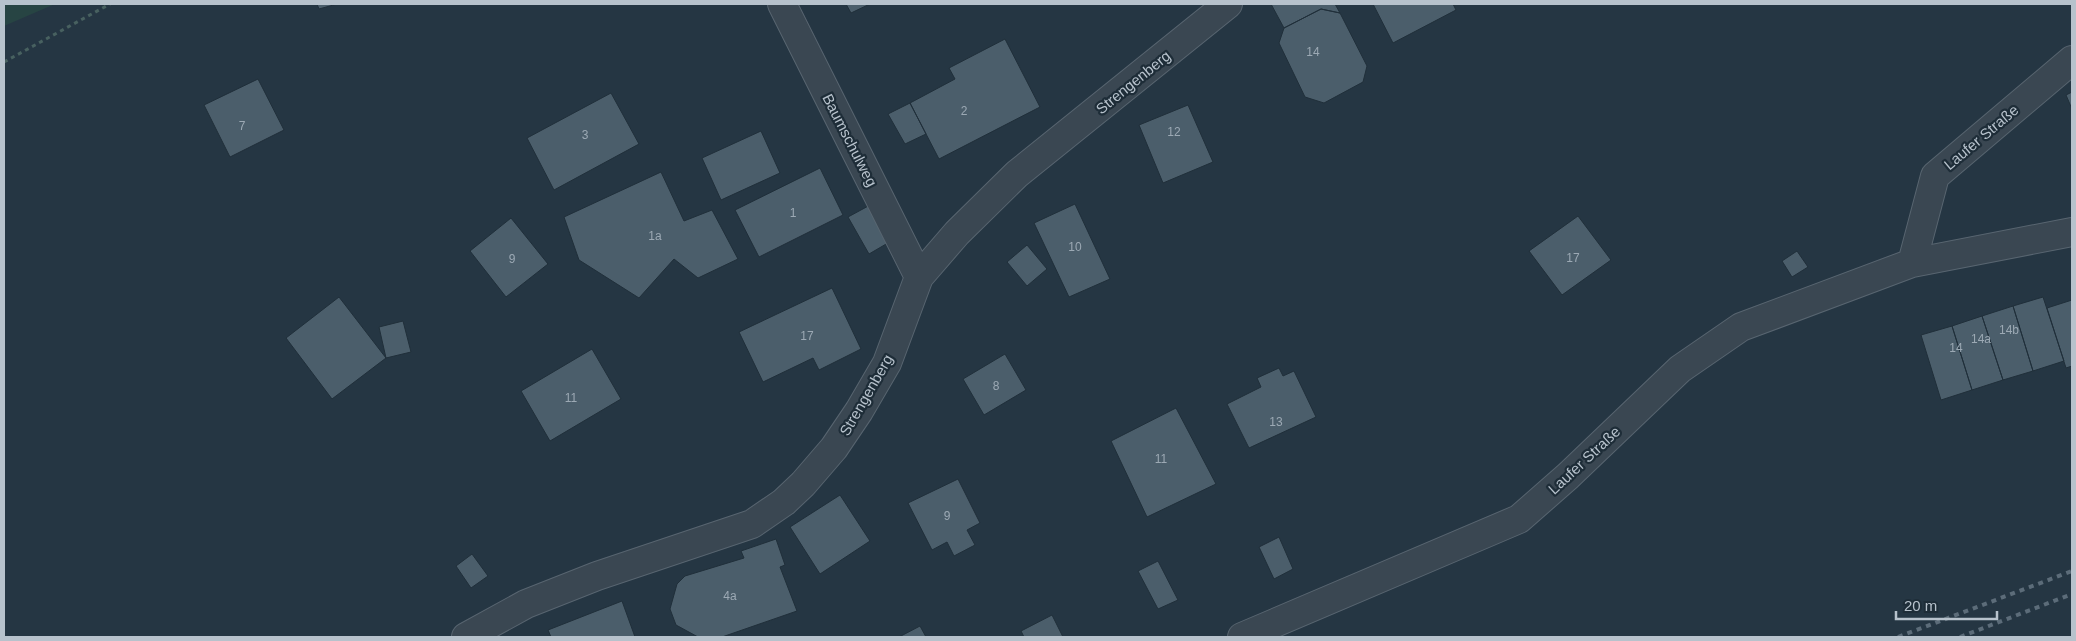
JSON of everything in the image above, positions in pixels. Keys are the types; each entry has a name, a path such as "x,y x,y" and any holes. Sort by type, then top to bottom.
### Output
{"street":[{"name":"Baumschulweg","path":"782,4 919,277"},
{"name":"Strengenberg","path":"466,637 526,604 597,576 752,524 784,502 803,484 834,448 887,364 919,277 957,233 1017,174 1228,4"},
{"name":"Laufer Straße","path":"1912,263 1935,176 2072,60"},
{"name":"Laufer Straße","path":"1242,637 1519,519 1568,476 1680,369 1741,327 1912,263 2072,232"}],"path":[{"path":"4,62 110,4"}],"green space":[{"path":"4,4 55,4 4,26"}],"building":[{"path":"317,4 337,4 319,9"},
{"path":"846,4 870,4 851,13"},
{"path":"1271,4 1335,4 1340,13 1321,9 1284,28"},
{"path":"1373,4 1453,4 1456,10 1393,43"},
{"path":"1321,9 1340,13 1367,66 1363,82 1324,103 1305,97 1279,43 1284,28"},
{"path":"1005,39 1040,107 939,159 910,103 955,79 949,68"},
{"path":"258,79 284,130 230,157 204,105"},
{"path":"2072,92 2072,109 2066,95"},
{"path":"611,93 639,144 554,190 527,138"},
{"path":"910,103 926,134 905,144 888,114"},
{"path":"1188,105 1213,162 1163,183 1139,125"},
{"path":"761,131 780,173 721,200 702,158"},
{"path":"820,168 843,215 759,257 735,210"},
{"path":"661,172 684,221 712,210 738,259 698,278 674,259 639,298 579,260 564,217"},
{"path":"872,204 893,240 869,254 848,217"},
{"path":"1075,204 1110,279 1069,297 1034,223"},
{"path":"1578,216 1611,260 1562,295 1529,251"},
{"path":"511,218 548,264 506,297 470,251"},
{"path":"1027,245 1047,269 1027,286 1007,262"},
{"path":"1797,251 1808,267 1792,277 1782,261"},
{"path":"832,288 861,349 819,370 813,358 763,382 739,332"},
{"path":"339,297 386,358 332,399 286,338"},
{"path":"2043,297 2064,361 2033,371 2013,306"},
{"path":"2072,300 2072,366 2066,368 2047,308"},
{"path":"2013,306 2033,371 2003,380 1982,316"},
{"path":"1982,316 2003,380 1972,390 1952,326"},
{"path":"403,321 411,352 386,358 379,327"},
{"path":"1952,326 1972,390 1941,400 1921,335"},
{"path":"592,349 621,399 550,441 521,391"},
{"path":"1005,354 1026,390 984,415 963,379"},
{"path":"1279,368 1283,376 1294,371 1316,417 1249,448 1227,404 1261,387 1257,378"},
{"path":"1176,408 1216,484 1147,517 1111,441"},
{"path":"958,479 980,523 967,530 975,545 954,556 947,542 932,550 908,503"},
{"path":"840,495 870,541 820,574 790,527"},
{"path":"1279,537 1293,569 1274,579 1259,547"},
{"path":"776,539 785,565 780,567 797,611 722,637 698,637 676,625 670,609 677,584 685,576 744,558 741,551"},
{"path":"472,554 488,576 471,588 456,566"},
{"path":"1158,561 1178,600 1158,609 1138,571"},
{"path":"622,601 635,637 551,637 548,630"},
{"path":"1052,615 1063,637 1024,637 1021,631"},
{"path":"920,626 926,637 899,637"}],"railway":[{"path":"1898,637 2072,571"},
{"path":"1960,637 2072,594"}]}
